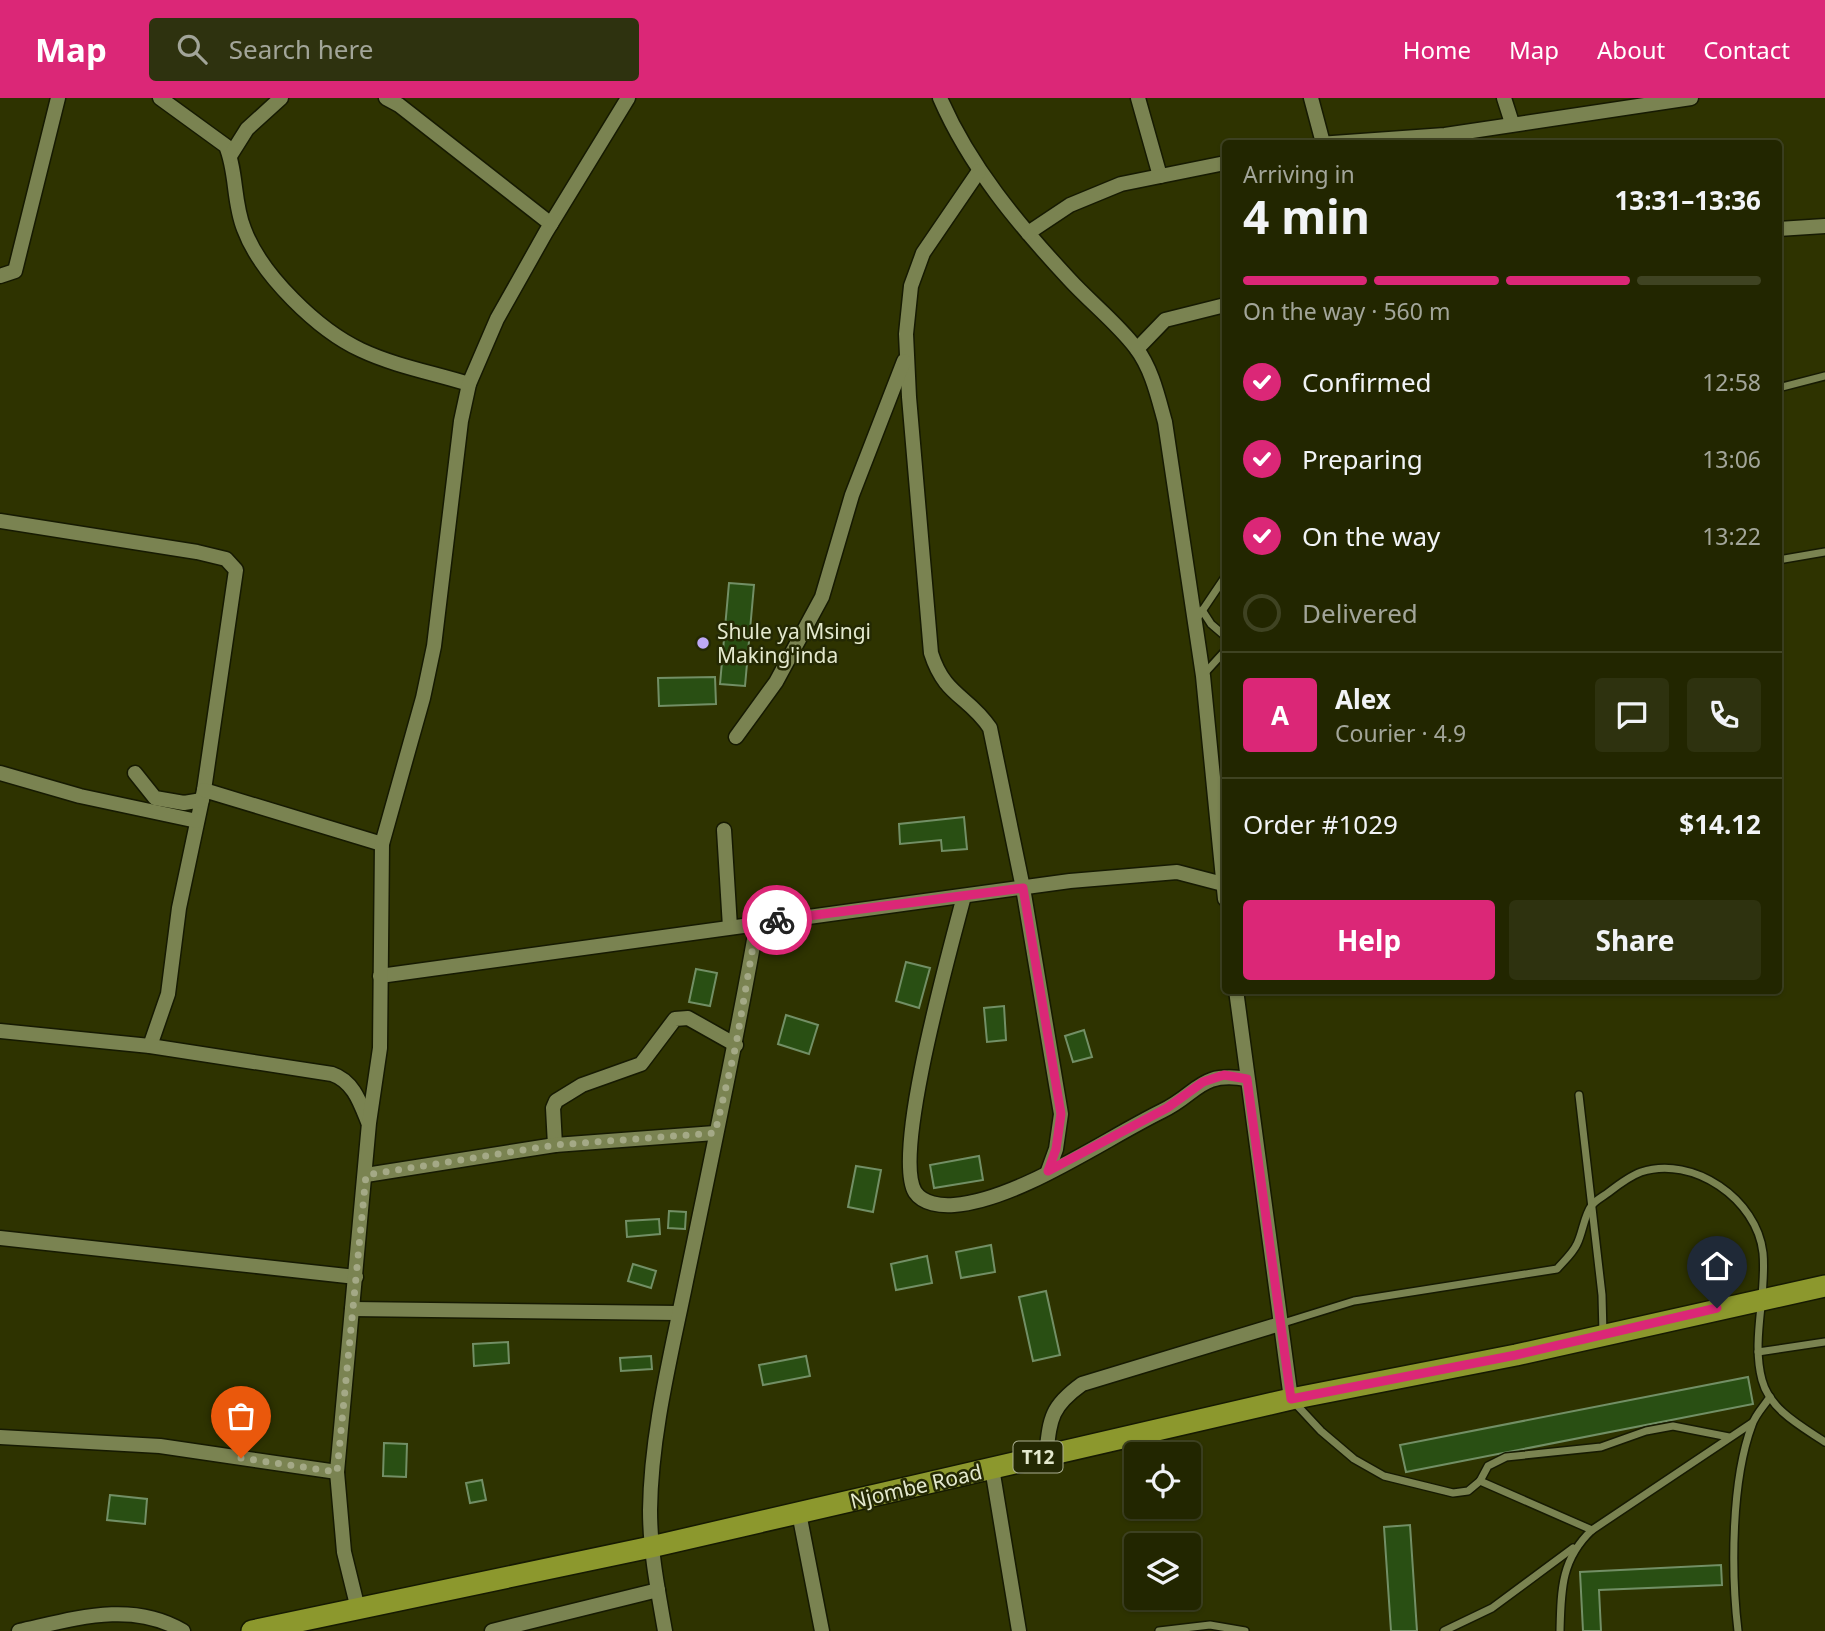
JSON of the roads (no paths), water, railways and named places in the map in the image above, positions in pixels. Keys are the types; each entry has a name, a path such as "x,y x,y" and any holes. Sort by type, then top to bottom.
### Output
{"highway":[{"name":"Njombe Road","path":"252,1631 651,1547 1291,1399 1825,1286"}],"street":[{"path":"0,276 15,271 58,98"},
{"path":"160,98 226,146 230,156 235,203 244,232 278,284 325,327 361,350 469,384"},
{"path":"230,156 247,130 281,98"},
{"path":"358,1609 344,1552 337,1472 369,1123 380,1048 382,844 423,698 434,646 459,434 469,384 497,319 628,98"},
{"path":"940,98 954,131 979,171 1028,233 1137,349 1153,381 1165,422 1198,616 1222,871"},
{"path":"1138,98 1160,176"},
{"path":"1311,98 1320,140"},
{"path":"1504,98 1512,123"},
{"path":"1368,140 1446,135 1691,98"},
{"path":"396,100 551,224"},
{"path":"1028,233 1070,205 1121,184 1222,164"},
{"path":"979,171 923,253 911,286 907,353 931,653 939,677 990,728 1023,888 1061,1114 1056,1149 1048,1171"},
{"path":"1782,229 1825,226"},
{"path":"1137,349 1165,320 1222,306"},
{"path":"736,737 776,682 822,597 852,495 907,353"},
{"path":"0,521 142,542 197,552 232,563 236,580 203,795 179,908 168,994 150,1046"},
{"path":"0,773 80,796 197,821"},
{"path":"135,773 155,798 184,803 203,795 382,844"},
{"path":"723,830 730,927"},
{"path":"380,976 1023,888 1177,872 1222,891"},
{"path":"964,896 921,1073 910,1133 911,1180 916,1193 925,1201 953,1205 989,1197 1048,1171 1167,1108 1203,1082 1224,1075 1247,1079"},
{"path":"665,1631 651,1547 650,1508 661,1406 715,1133 736,1045 757,923"},
{"path":"1236,994 1291,1399"},
{"path":"555,1145 553,1108 556,1101 582,1085 641,1064 676,1019 688,1018 736,1045"},
{"path":"0,1031 150,1046 305,1068 343,1077 351,1086 369,1123"},
{"path":"366,1175 555,1145 715,1133"},
{"path":"0,1238 356,1277"},
{"path":"352,1309 678,1312"},
{"path":"1046,1456 1050,1418 1056,1406 1082,1384 1280,1324"},
{"path":"0,1437 160,1446 337,1472"},
{"path":"992,1468 1019,1631"},
{"path":"799,1513 822,1631"},
{"path":"492,1631 658,1590"},
{"path":"19,1631 80,1617 131,1613 155,1617 183,1631"}],"lane":[{"path":"1782,387 1825,376"},
{"path":"1782,559 1825,552"},
{"path":"1222,581 1198,616 1222,633"},
{"path":"1203,676 1222,654"},
{"path":"1579,1095 1603,1334"},
{"path":"1280,1324 1354,1301 1557,1269 1577,1245 1592,1205 1641,1172 1669,1168 1705,1175 1737,1200 1752,1222 1762,1250 1763,1299 1758,1352 1762,1381 1782,1412 1825,1442"},
{"path":"1758,1352 1825,1342"},
{"path":"1444,1631 1492,1608 1574,1547 1592,1530 1752,1423 1770,1397"},
{"path":"1291,1399 1321,1431 1346,1452 1384,1476 1453,1493 1468,1491 1480,1481 1488,1466 1495,1460 1601,1447 1656,1429 1689,1427 1729,1437"},
{"path":"1738,1631 1735,1525 1752,1423"},
{"path":"1480,1481 1592,1530"},
{"path":"1560,1631 1566,1568 1574,1547"},
{"path":"1159,1631 1210,1625 1245,1631"}],"place":[{"name":"Shule ya Msingi Making'inda","path":"703,643"}]}
